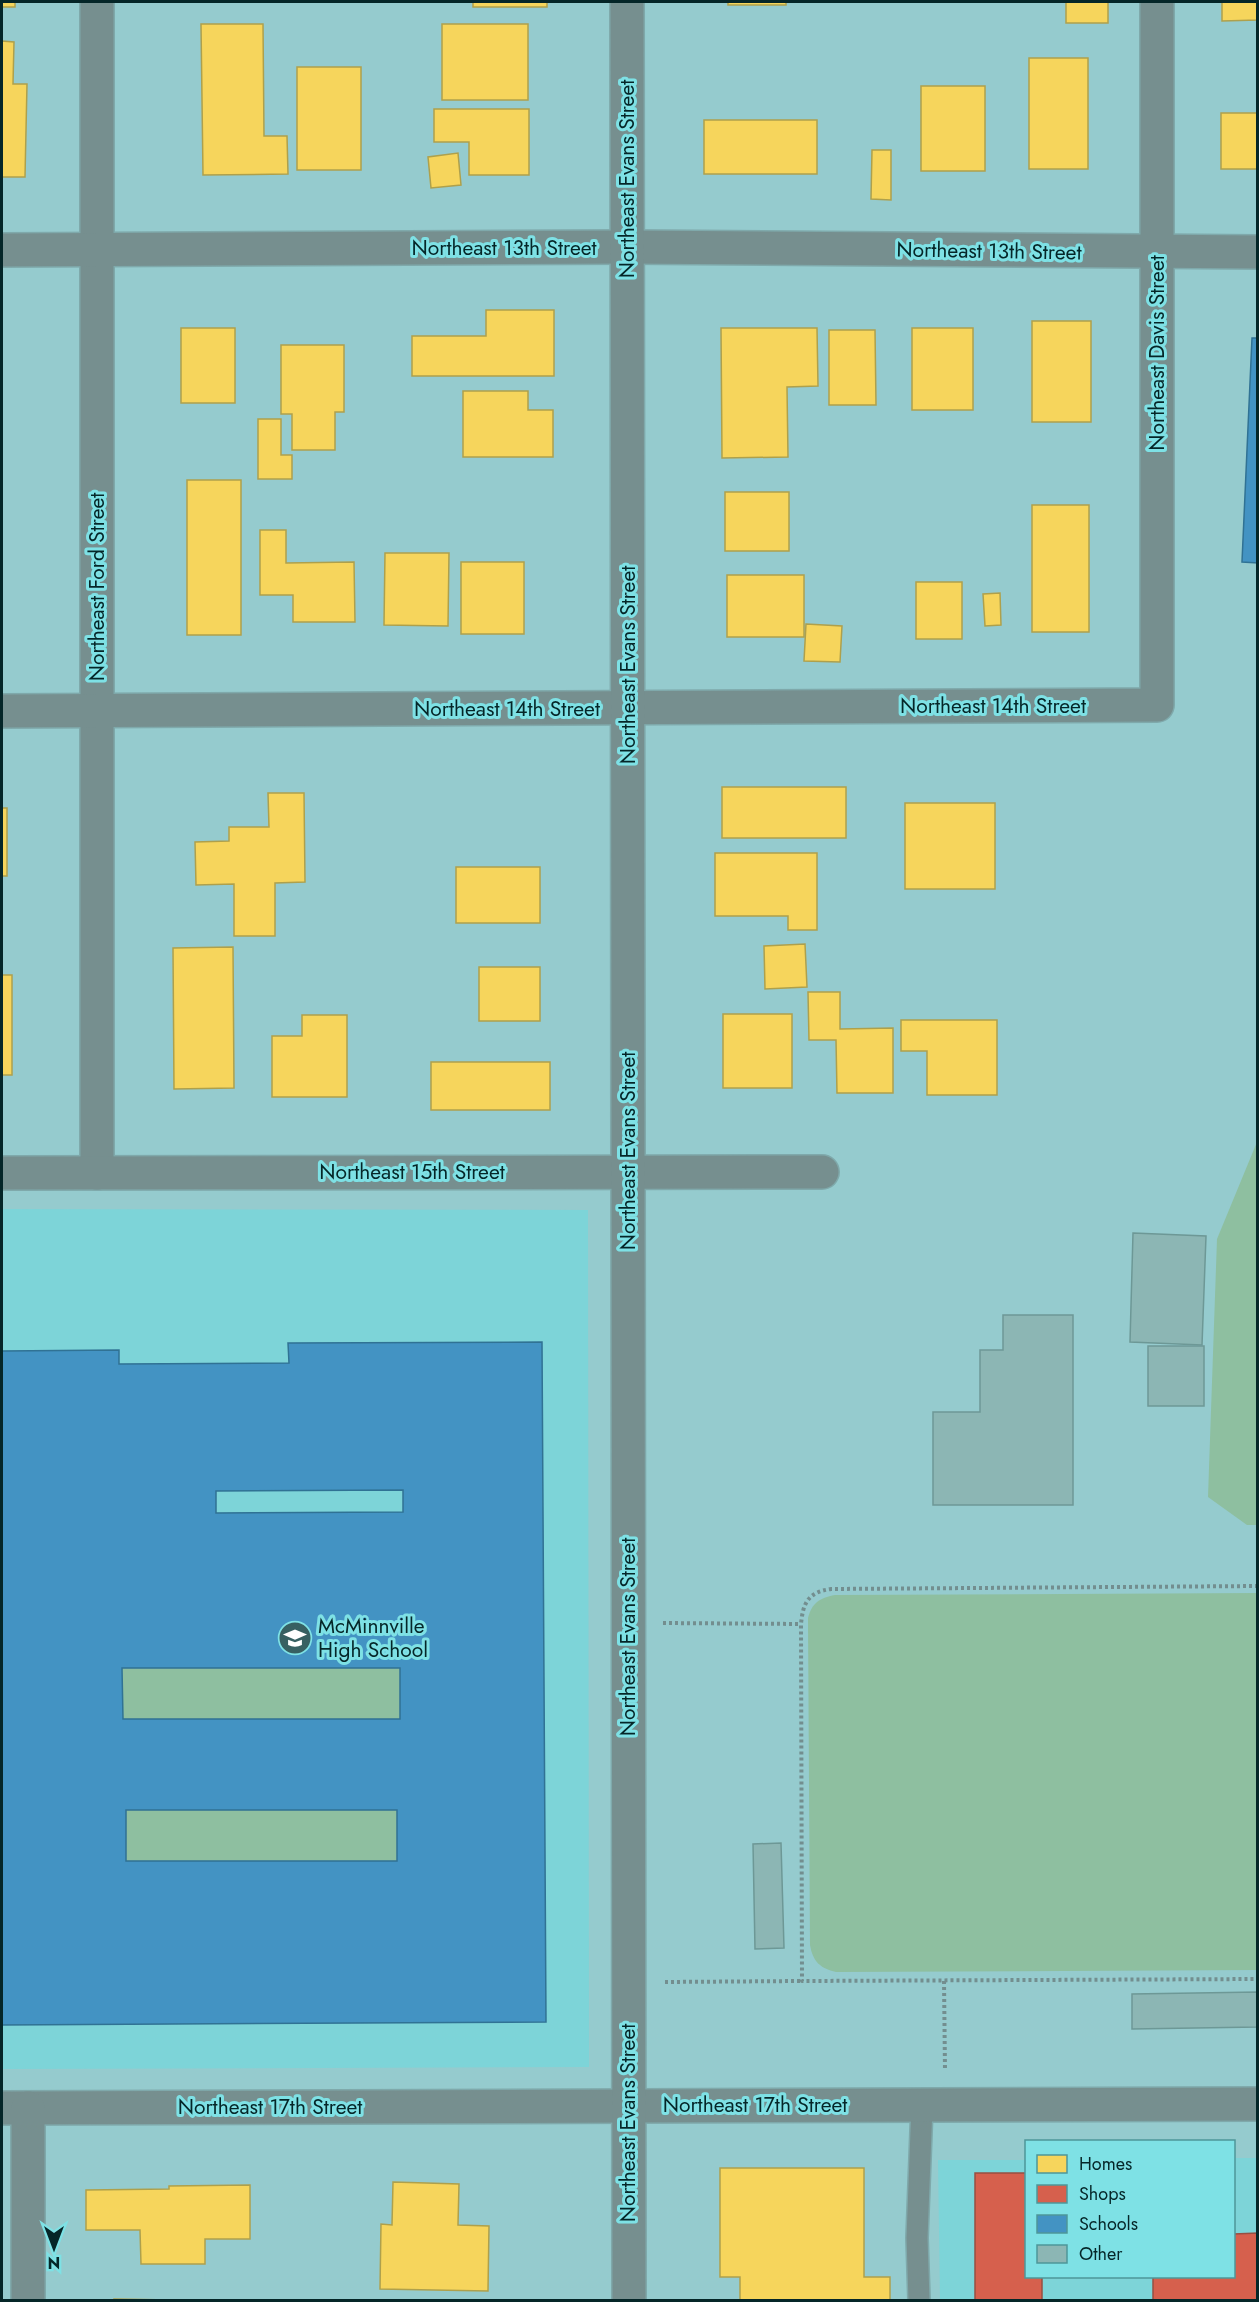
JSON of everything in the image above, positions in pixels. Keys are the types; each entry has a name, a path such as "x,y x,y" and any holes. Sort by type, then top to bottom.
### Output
{"street":[{"name":"Northeast Ford Street","path":"97,2 97,1173"},
{"name":"Northeast Evans Street","path":"627,2 629,2301"},
{"name":"Northeast Davis Street","path":"1157,2 1157,705"},
{"name":"Northeast 13th Street","path":"2,250 628,247 1257,252"},
{"name":"Northeast 14th Street","path":"2,711 1157,705"},
{"name":"Northeast 15th Street","path":"2,1173 822,1172"},
{"name":"Northeast 17th Street","path":"15,2108 1257,2104"},
{"path":"15,2108 28,2301"}],"lane":[{"path":"919,2301 917,2238 934,2105"}],"path":[{"path":"802,1982 801,1624 802,1609 813,1593 831,1589 1257,1586"},
{"path":"628,1623 801,1624"},
{"path":"628,1982 1257,1979"},
{"path":"934,2105 944,1981"}],"shaded area":[{"name":"McMinnville High School","path":"2,1209 588,1210 589,2067 2,2069"},
{"path":"1235,2158 1257,2158 1257,2300 940,2300 938,2160 1025,2160 1025,2278 1235,2278"}],"green space":[{"path":"1257,1142 1258,1525 1247,1525 1208,1497 1217,1239"},
{"path":"1257,1593 1257,1970 836,1972 818,1963 810,1945 808,1618 817,1602 835,1595"},
{"path":"122,1668 400,1668 400,1719 123,1719"},
{"path":"126,1810 397,1810 397,1861 126,1861"}],"building: Homes":[{"path":"2,2 15,2 15,7 2,7"},
{"path":"473,2 547,2 547,7 473,7"},
{"path":"728,2 786,2 786,5 728,5"},
{"path":"1066,2 1108,2 1108,23 1066,23"},
{"path":"1222,2 1258,2 1258,20 1222,21"},
{"path":"201,24 263,24 264,136 287,136 288,174 203,175"},
{"path":"442,24 528,24 528,100 442,100"},
{"path":"2,41 14,42 13,84 27,84 25,177 2,177"},
{"path":"1029,58 1088,58 1088,169 1029,169"},
{"path":"297,67 361,67 361,170 297,170"},
{"path":"921,86 985,86 985,171 921,171"},
{"path":"434,109 529,109 529,175 469,175 469,142 434,142"},
{"path":"1221,113 1258,113 1258,169 1221,169"},
{"path":"704,120 817,120 817,174 704,174"},
{"path":"872,150 891,150 891,200 871,199"},
{"path":"458,153 461,185 431,188 428,157"},
{"path":"486,310 554,310 554,376 412,376 412,336 486,336"},
{"path":"1032,321 1091,321 1091,422 1032,422"},
{"path":"181,328 235,328 235,403 181,403"},
{"path":"721,328 817,328 818,386 787,387 788,457 722,458"},
{"path":"912,328 973,328 973,410 912,410"},
{"path":"829,330 875,330 876,405 829,405"},
{"path":"281,345 344,345 344,412 335,412 335,450 292,450 292,414 281,414"},
{"path":"463,391 528,391 528,410 553,410 553,457 463,457"},
{"path":"258,419 281,419 281,455 292,455 292,479 258,479"},
{"path":"187,480 241,480 241,635 187,635"},
{"path":"725,492 789,492 789,551 725,551"},
{"path":"1032,505 1089,505 1089,632 1032,632"},
{"path":"260,530 286,530 286,563 354,562 355,622 293,622 293,595 260,595"},
{"path":"385,553 449,553 448,626 384,625"},
{"path":"461,562 524,562 524,634 461,634"},
{"path":"727,575 804,575 804,637 727,637"},
{"path":"916,582 962,582 962,639 916,639"},
{"path":"1000,593 1001,625 985,626 983,594"},
{"path":"806,624 842,626 840,662 804,661"},
{"path":"722,787 846,787 846,838 722,838"},
{"path":"268,793 304,793 305,882 275,883 275,936 234,936 234,884 196,885 195,842 229,841 229,827 269,827"},
{"path":"905,803 995,803 995,889 905,889"},
{"path":"2,808 7,808 7,876 2,876"},
{"path":"715,853 817,853 817,930 788,930 788,916 715,916"},
{"path":"456,867 540,867 540,923 456,923"},
{"path":"805,944 807,987 765,989 764,946"},
{"path":"233,947 234,1088 174,1089 173,948"},
{"path":"479,967 540,967 540,1021 479,1021"},
{"path":"2,975 12,975 12,1075 2,1075"},
{"path":"808,992 840,992 840,1029 893,1028 893,1093 837,1093 836,1040 809,1040"},
{"path":"723,1014 792,1014 792,1088 723,1088"},
{"path":"302,1015 347,1015 347,1097 272,1097 272,1036 302,1036"},
{"path":"901,1020 997,1020 997,1095 927,1095 927,1051 901,1051"},
{"path":"431,1062 550,1062 550,1110 431,1110"},
{"path":"720,2168 864,2168 864,2277 890,2277 890,2300 740,2300 740,2277 720,2277"},
{"path":"393,2182 459,2184 458,2225 489,2226 488,2291 380,2289 381,2224 392,2225"},
{"path":"250,2185 250,2239 205,2239 205,2264 141,2264 140,2230 86,2230 86,2190"},
{"path":"114,2299 171,2300 114,2300"}],"building: Shops":[{"path":"975,2173 1025,2173 1025,2278 1042,2278 1042,2300 975,2300"},
{"path":"1258,2233 1258,2300 1153,2300 1153,2278 1235,2278 1235,2234"}],"building: Schools":[{"path":"1252,338 1258,338 1258,563 1242,562"},
{"name":"McMinnville High School","path":"542,1342 546,2022 2,2025 2,1351 119,1350 119,1364 289,1363 288,1343","holes":["403,1490 403,1512 216,1513 216,1491","122,1668 400,1668 400,1719 123,1719","126,1810 397,1810 397,1861 126,1861"]}],"building: Other":[{"path":"1133,1233 1206,1236 1202,1345 1130,1342"},
{"path":"1003,1315 1073,1315 1073,1505 933,1505 933,1412 980,1412 980,1350 1003,1350"},
{"path":"1148,1346 1204,1346 1204,1406 1148,1406"},
{"path":"781,1843 784,1948 755,1949 753,1844"},
{"path":"1258,1992 1258,2027 1132,2029 1132,1994"}],"place":[{"name":"McMinnville High School","path":"295,1638"}]}
